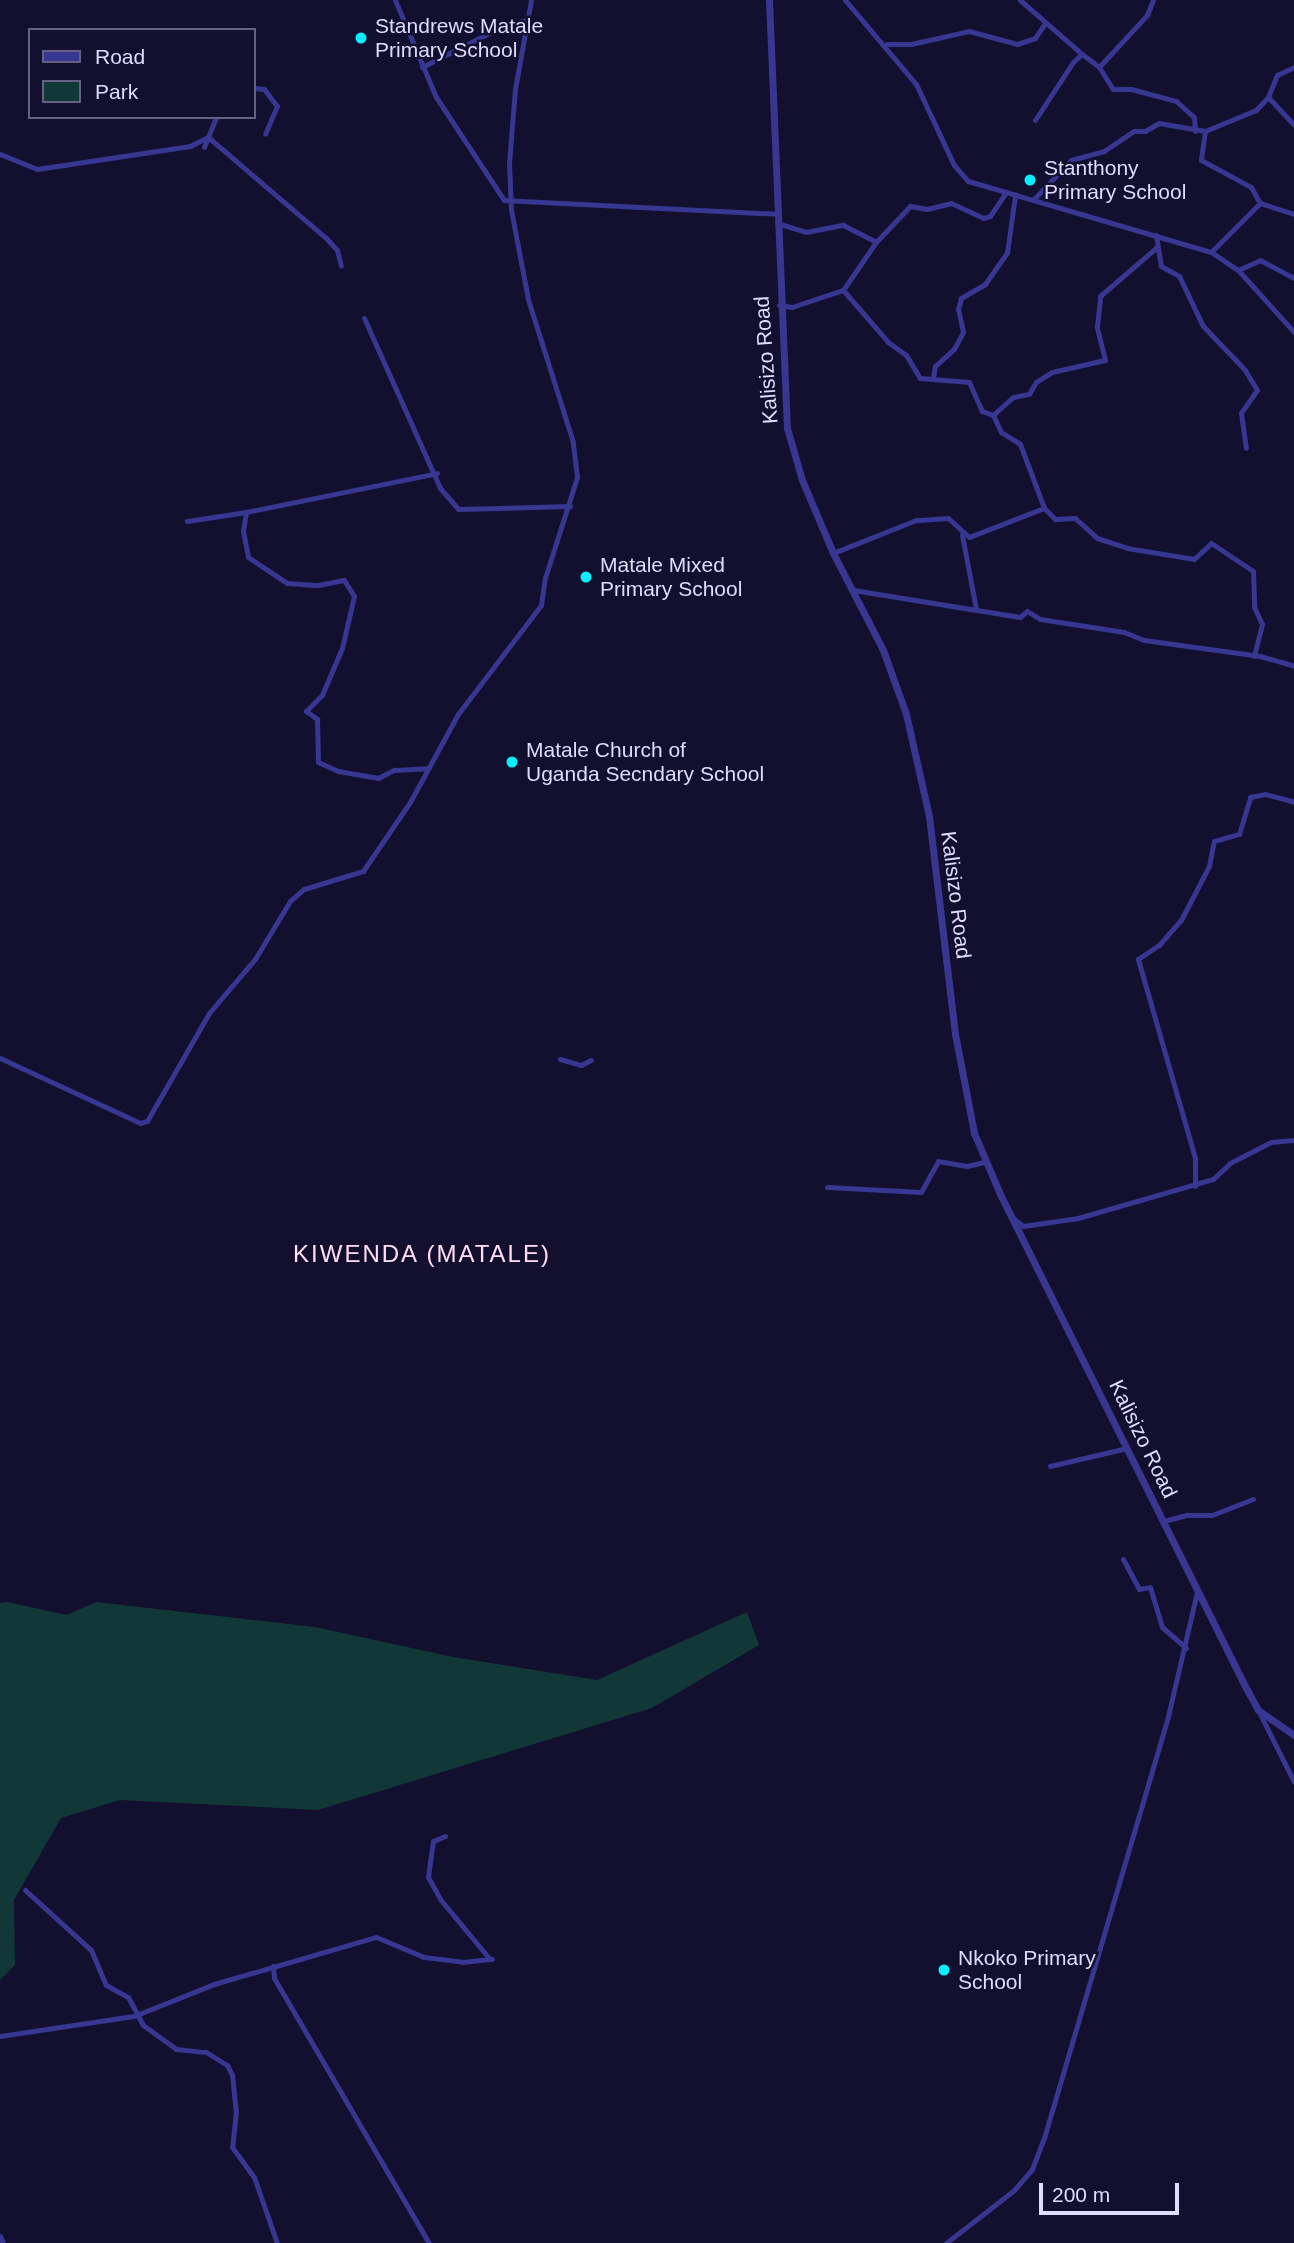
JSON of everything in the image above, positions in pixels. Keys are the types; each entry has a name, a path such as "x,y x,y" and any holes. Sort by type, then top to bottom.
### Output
{"street":[{"path":"395,0 422,67 444,112 499,194 511,200 777,218 806,232 843,225 876,242"},
{"path":"0,1058 144,1123 209,1013 255,959 290,901 304,889 363,871 428,768 458,714 541,605 545,578 577,477 573,442 528,299 511,200 515,89 531,0"},
{"name":"Kalisizo Road","path":"769,0 779,305 787,428 802,480 833,553 898,688 918,761 930,828 962,1083 985,1162 1258,1710 1294,1735"},
{"path":"845,0 886,44 916,84 962,176 973,184 1211,252 1238,270 1294,332"},
{"path":"1020,0 1099,67 1113,89 1131,89 1177,101 1194,117 1195,131"},
{"path":"1099,67 1147,15 1153,0"},
{"path":"422,67 505,25 527,20"},
{"path":"886,44 911,44 970,31 1017,44 1035,38 1045,23"},
{"path":"1035,120 1038,109 1082,54"},
{"path":"1033,200 1071,160 1104,151 1134,131 1145,131 1159,123 1205,131 1256,110 1268,97 1278,75 1294,67"},
{"path":"256,88 264,89 277,106 265,134"},
{"path":"1268,97 1294,125"},
{"path":"204,147 215,119"},
{"path":"1205,131 1202,160 1251,187 1260,203 1294,214"},
{"path":"0,154 37,169 190,146 208,137"},
{"path":"208,137 327,239 337,250 341,266"},
{"path":"779,305 792,307 843,290 876,242 910,206 919,209 951,203 983,218 990,216 1006,192"},
{"path":"933,378 934,366 954,349 963,332 958,309 961,298 985,284 1007,253 1015,195"},
{"path":"1211,252 1260,203"},
{"path":"1156,235 1161,266 1180,276 1203,327 1242,366 1257,390 1241,413 1246,448"},
{"path":"993,415 1013,397 1029,394 1036,382 1052,372 1105,360 1097,327 1100,296 1157,247"},
{"path":"1238,270 1260,260 1294,278"},
{"path":"843,290 888,342 906,355 917,376 969,382 982,411 993,415 1001,432 1020,444 1044,508 1055,520 1075,519 1097,538 1127,548 1194,559 1211,543 1253,571 1254,607 1262,624 1254,656"},
{"path":"364,318 437,472 440,488 458,509 570,506"},
{"path":"187,521 246,512 437,472"},
{"path":"962,535 980,536 1044,508"},
{"path":"246,512 243,531 248,557 287,583 318,585 344,580 354,596 342,648 322,695 306,711 317,719 318,762 338,771 378,778 394,770 428,768"},
{"path":"833,553 916,520 948,518 962,535 976,609"},
{"path":"853,590 1020,617 1027,611 1040,619 1124,632 1144,640 1254,656 1294,666"},
{"path":"1195,1186 1195,1158 1138,959 1159,945 1181,920 1209,866 1214,841 1239,834 1250,797 1265,794 1294,802"},
{"path":"560,1059 581,1065 591,1060"},
{"path":"1010,1215 1023,1226 1078,1218 1107,1206 1195,1186 1271,1142 1294,1140"},
{"path":"827,1187 921,1192 939,1161 967,1166 985,1162"},
{"path":"1050,1466 1128,1448"},
{"path":"1164,1521 1186,1515 1212,1515 1253,1499"},
{"path":"1123,1559 1139,1589 1150,1587 1161,1628 1186,1648"},
{"path":"946,2243 1014,2190 1032,2169 1044,2138 1088,2002 1196,1612 1197,1590"},
{"path":"1196,1612 1205,1606"},
{"path":"1258,1710 1294,1782"},
{"path":"0,2036 138,2013 274,1966 376,1937 424,1956 461,1962 492,1959 440,1899 428,1877 433,1841 445,1836"},
{"path":"26,1890 91,1950 106,1985 128,1997 143,2025 176,2049 218,2057 232,2075 236,2111 232,2147 254,2177 276,2243"},
{"path":"274,1966 274,1978 429,2243"},
{"path":"0,2236 3,2243"}],"green space":[{"path":"7,1602 67,1615 96,1602 315,1627 453,1657 597,1680 747,1612 759,1645 652,1708 318,1810 120,1800 61,1818 14,1900 15,1965 0,1980 0,1603"}],"place":[{"name":"Standrews Matale Primary School","path":"361,38"},
{"name":"Stanthony Primary School","path":"1030,180"},
{"name":"Matale Mixed Primary School","path":"586,577"},
{"name":"Matale Church of Uganda Secndary School","path":"512,762"},
{"name":"Nkoko Primary School","path":"944,1970"}],"district":[{"name":"KIWENDA (MATALE)","path":"422,1254"}]}
